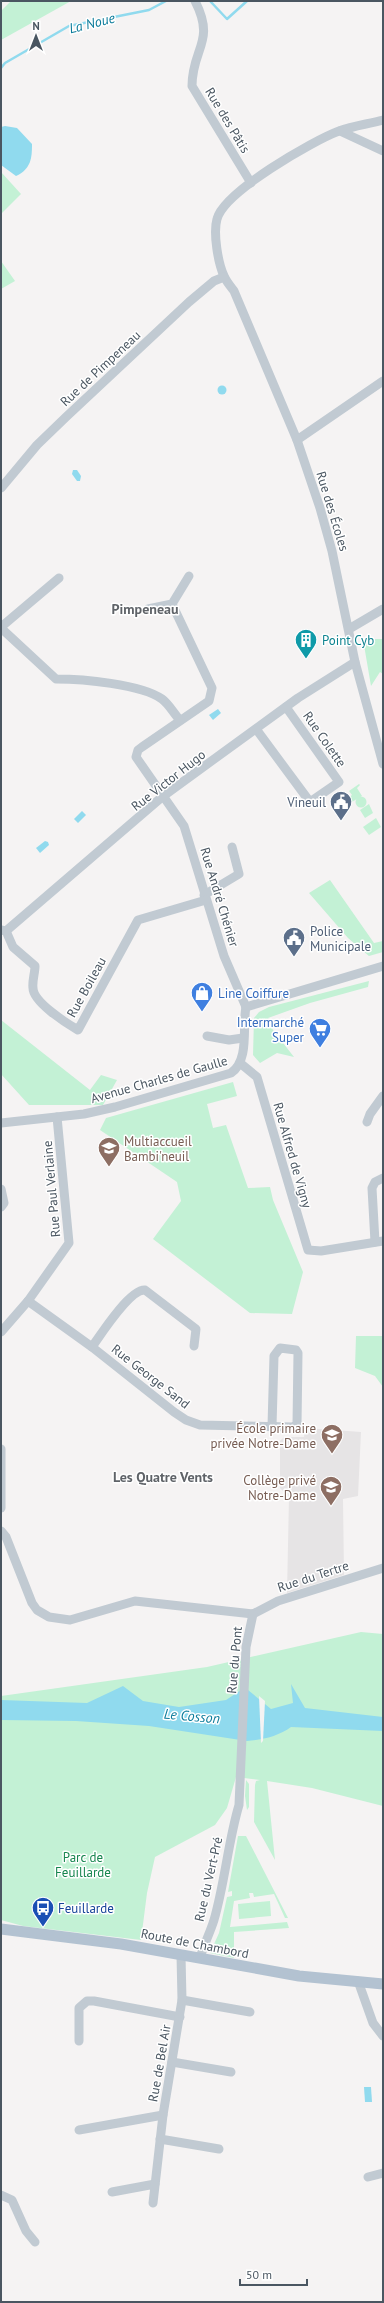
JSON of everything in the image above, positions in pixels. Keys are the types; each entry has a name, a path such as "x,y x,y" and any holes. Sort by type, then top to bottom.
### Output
{"main road":[{"name":"Route de Chambord","path":"1,1929 121,1944 260,1970 383,1984"}],"street":[{"name":"Rue des Pâtis","path":"195,1 208,39 192,71 192,86 251,183"},
{"path":"224,276 216,239 217,218 222,209 251,183 300,149 340,131 383,120"},
{"path":"340,131 383,152"},
{"name":"Rue des Écoles","path":"224,276 234,291 297,440 332,551 355,662 383,764"},
{"name":"Rue de Pimpeneau","path":"1,488 37,446 66,417 189,302 214,281 224,276"},
{"path":"297,440 383,381"},
{"path":"148,609 172,604 189,576"},
{"path":"59,578 1,627 56,679 86,680 133,688 153,694 163,699 180,720 209,701 212,688 172,604"},
{"path":"349,629 383,609"},
{"name":"Rue Victor Hugo","path":"4,931 162,797 286,707 355,662"},
{"name":"Rue Colette","path":"256,729 310,802 339,782 286,707"},
{"name":"Rue André Chénier","path":"180,720 142,746 138,750 136,757 162,797 184,826 224,956 246,1007"},
{"path":"205,898 239,874 232,847"},
{"name":"Rue Boileau","path":"4,931 13,947 35,966 32,987 34,994 66,1023 78,1030 138,920 205,898"},
{"path":"246,1007 286,993 383,966"},
{"name":"Avenue Charles de Gaulle","path":"1,1123 57,1117 116,1107 231,1073 236,1070 240,1062 246,1007"},
{"path":"207,1036 229,1040 243,1038"},
{"name":"Rue Alfred de Vigny","path":"240,1062 257,1076 308,1250 321,1251 379,1241"},
{"path":"368,1122 370,1114 383,1096"},
{"name":"Rue Paul Verlaine","path":"1,1331 28,1302 68,1243 57,1117"},
{"path":"379,1241 372,1188 375,1182 383,1178"},
{"path":"1,1189 4,1203 1,1206"},
{"path":"92,1347 131,1296 140,1290 144,1290 196,1329 194,1346"},
{"name":"Rue George Sand","path":"28,1302 92,1347 186,1420 200,1425 293,1427 297,1424 298,1353 292,1348 280,1348 274,1356 272,1426"},
{"path":"1,1449 1,1508"},
{"path":"1,1531 6,1537 32,1603 38,1610 49,1617 70,1620 135,1601 253,1614"},
{"name":"Rue du Tertre","path":"253,1614 278,1601 383,1568"},
{"name":"Rue du Pont","path":"240,1805 244,1690 248,1632 253,1614"},
{"name":"Rue du Vert-Pré","path":"200,1958 214,1920 233,1826 240,1805"},
{"name":"Rue de Bel Air","path":"153,2203 163,2115 182,2000 181,1955"},
{"path":"358,1981 373,2023 383,2036"},
{"name":"Rue de Bel Air","path":"79,2041 79,2008 87,2001 94,2000 180,2017"},
{"path":"182,2000 250,2012"},
{"path":"172,2062 231,2072"},
{"name":"Rue de Bel Air","path":"79,2130 163,2115"},
{"path":"160,2139 219,2150"},
{"path":"368,2177 383,2173"},
{"path":"112,2192 155,2184"},
{"path":"1,2195 12,2200 26,2231 35,2242"}],"shaded area":[{"path":"305,1428 361,1432 358,1496 343,1499 344,1575 287,1593 289,1497 280,1488 280,1441 284,1437 304,1437"}],"green space":[{"path":"11,1 71,1 1,40 1,11"},
{"path":"1,172 21,194 1,214"},
{"path":"1,261 15,281 1,289"},
{"path":"372,639 383,639 383,674 380,672 371,686 364,645"},
{"path":"359,784 360,785 357,788 362,796 345,806 342,802 352,795 349,791"},
{"path":"359,797 363,797 365,798 365,806 359,807 356,804 356,800"},
{"path":"369,804 373,813 365,818 360,810"},
{"path":"376,818 381,827 369,835 363,827"},
{"path":"330,880 374,943 383,941 383,952 369,956 348,938 309,893"},
{"path":"369,981 368,987 310,1003 268,1018 273,1030 294,1057 277,1053 260,1063 253,1055 254,1018 259,1012 269,1007"},
{"path":"1,1020 90,1090 101,1075 117,1080 103,1105 29,1105 1,1074"},
{"path":"233,1082 237,1096 207,1104 213,1128 226,1125 248,1188 270,1187 273,1200 303,1272 292,1314 250,1313 153,1239 181,1201 177,1182 100,1130 106,1118"},
{"path":"356,1336 383,1336 383,1387 375,1376 355,1368"},
{"name":"Parc de Feuillarde","path":"361,1632 383,1634 383,1806 312,1788 267,1781 275,1860 254,1822 255,1785 256,1781 260,1780 236,1777 227,1808 215,1825 155,1857 147,1893 141,1940 23,1926 1,1920 1,1696 207,1667"},
{"path":"246,1780 249,1784 249,1807 247,1810 245,1796"},
{"path":"238,1836 246,1836 288,1918 285,1918 274,1894 254,1897 253,1893 249,1893 250,1898 234,1901 230,1927 287,1922 289,1928 234,1932 234,1958 210,1953 219,1933 227,1897 232,1896 232,1891 228,1892"},
{"path":"270,1901 271,1916 239,1919 238,1904"}],"water":[{"path":"5,126 17,128 32,144 30,163 25,170 16,176 1,165 1,127"},
{"path":"222,385 227,390 222,395 217,390"},
{"path":"73,470 77,470 81,476 80,481 77,481 72,474"},
{"path":"218,709 221,713 213,720 209,715"},
{"path":"82,811 86,815 78,823 74,819"},
{"path":"45,841 48,842 49,845 40,853 36,848"},
{"name":"Le Cosson","path":"291,1684 305,1708 383,1717 383,1731 291,1727 270,1737 247,1741 149,1726 76,1721 1,1720 1,1700 87,1703 123,1686 143,1701 179,1707 226,1700 241,1690 248,1690 271,1709 293,1703"},
{"path":"364,2087 371,2087 372,2102 365,2102"}],"pier":[{"path":"259,1696 265,1701 263,1741 261,1743"}],"waterway":[{"name":"La Noue","path":"1,68 5,63 69,26 149,10 166,1"},
{"path":"210,1 227,19 247,1"}],"place":[{"name":"Point Cyb","path":"306,660"},
{"name":"Vineuil","path":"341,822"},
{"name":"Police Municipale","path":"294,958"},
{"name":"Line Coiffure","path":"202,1012"},
{"name":"Intermarché Super","path":"320,1048"},
{"name":"Multiaccueil Bambi'neuil","path":"109,1168"},
{"name":"École primaire privée Notre-Dame","path":"332,1454"},
{"name":"Collège privé Notre-Dame","path":"331,1506"},
{"name":"Feuillarde","path":"43,1928"}],"district":[{"name":"Pimpeneau","path":"145,609"},
{"name":"Les Quatre Vents","path":"163,1477"}]}
